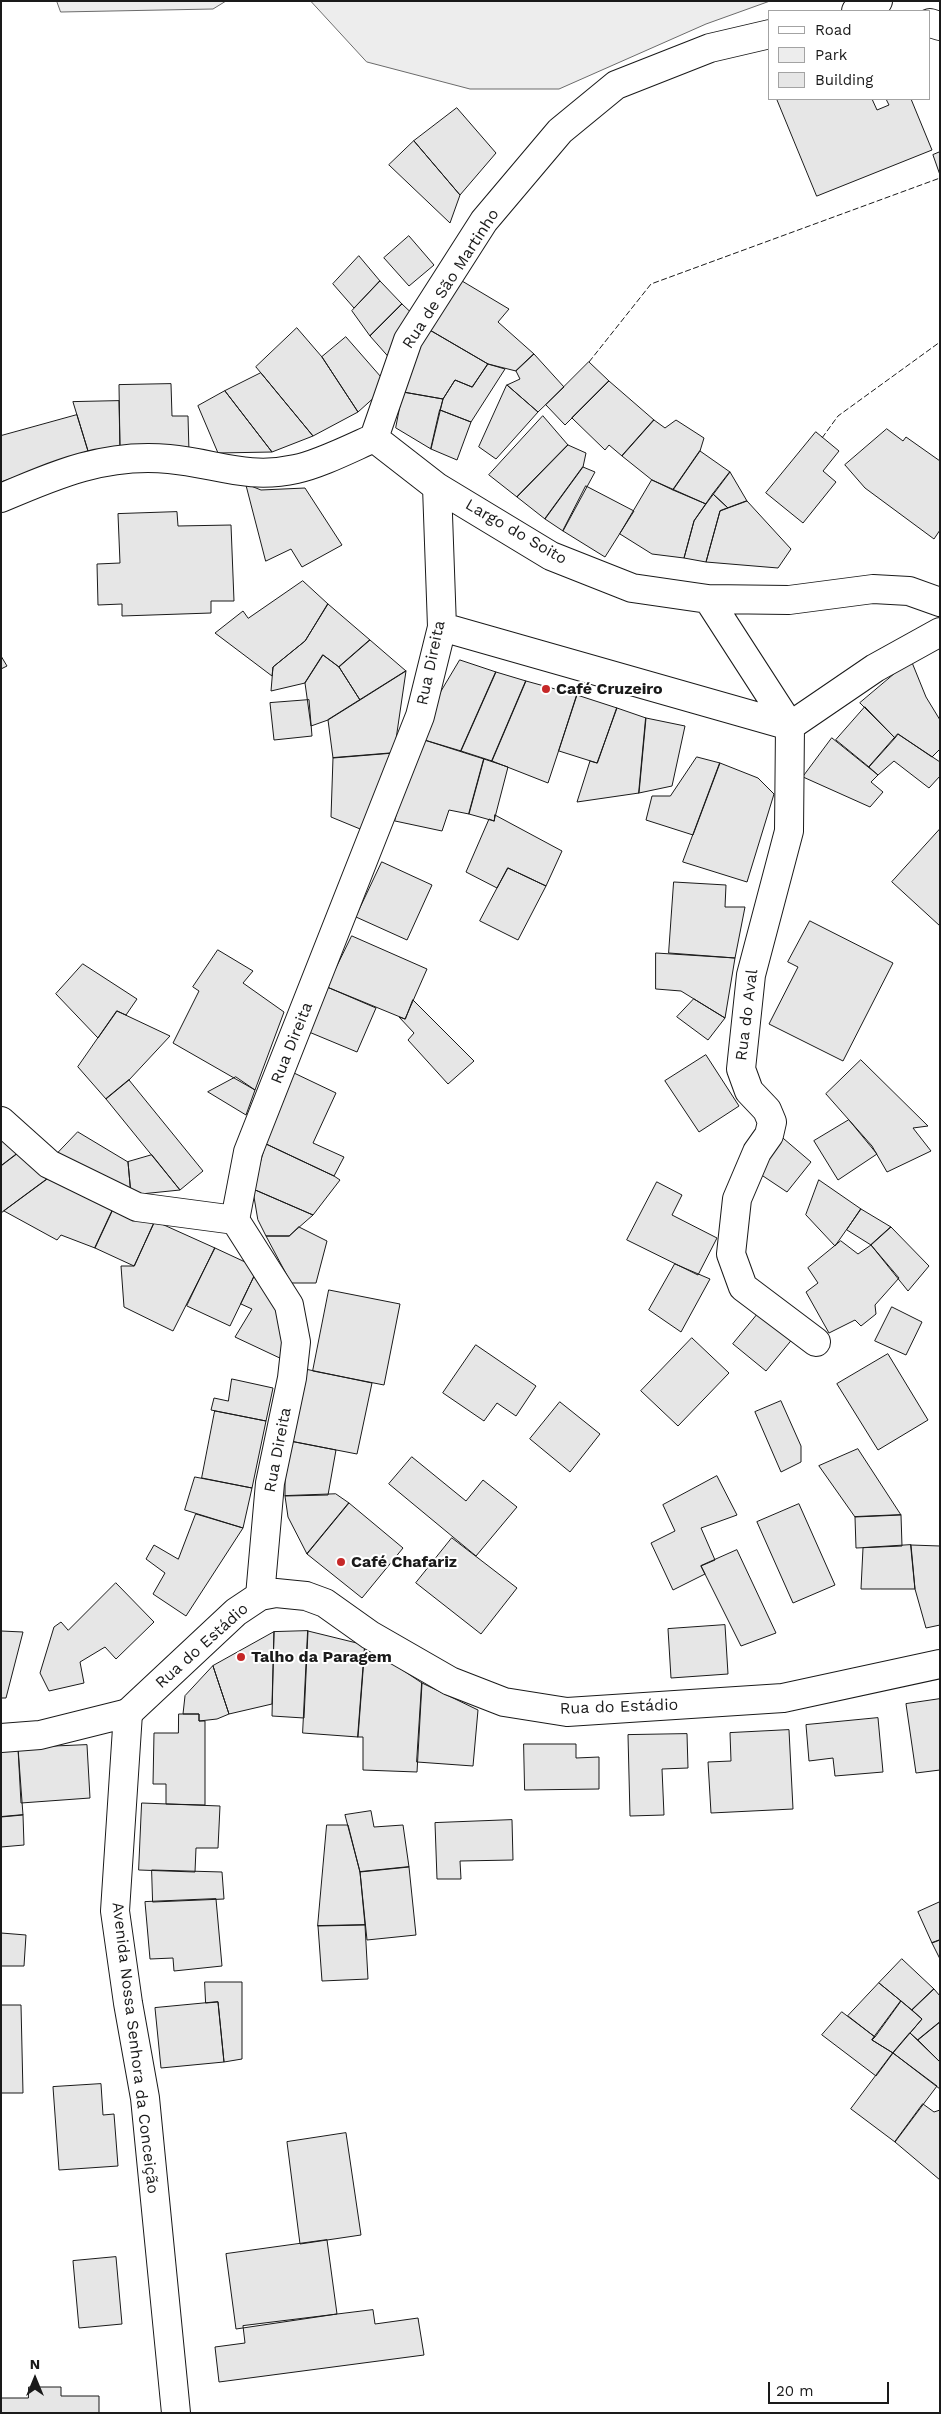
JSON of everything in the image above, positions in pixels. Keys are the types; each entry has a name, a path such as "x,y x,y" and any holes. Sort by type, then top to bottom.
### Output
{"street":[{"path":"858,10 878,1"},
{"name":"Rua de São Martinho","path":"374,438 408,340 484,221 560,131 616,85 710,48 768,34"},
{"path":"1,498 66,470 112,460 168,459 249,474 297,469 374,438"},
{"name":"Largo do Soito","path":"374,438 437,487 550,556 632,588 708,599 789,600 873,589 909,591 940,602"},
{"name":"Rua Direita","path":"260,1596 270,1483 292,1378 296,1342 289,1305 235,1220 248,1152 420,716 442,627 437,487"},
{"path":"708,599 790,726"},
{"path":"442,627 790,726"},
{"path":"790,726 875,668 940,632"},
{"name":"Rua do Aval","path":"790,726 789,831 751,974 740,1069 749,1091 767,1110 772,1122 769,1135 757,1152 737,1199 731,1254 743,1287 816,1342"},
{"path":"1,1121 49,1164 137,1207 235,1220"},
{"name":"Rua do Estádio","path":"128,1713 236,1612 260,1596 291,1594 306,1596 325,1603 370,1635 450,1682 504,1702 567,1712 782,1698 940,1664"},
{"path":"1,1738 40,1735 128,1713"},
{"name":"Avenida Nossa Senhora da Conceição","path":"128,1713 115,1911 128,2003 145,2098 176,2413"}],"green space":[{"path":"57,1 226,1 213,9 61,12"},
{"path":"311,1 770,1 706,24 559,89 470,89 367,62"}],"building":[{"path":"777,100 872,100 877,110 889,105 886,100 911,100 932,150 817,196"},
{"path":"457,108 496,153 460,195 414,141"},
{"path":"414,141 460,195 450,223 389,165"},
{"path":"940,152 940,175 933,155"},
{"path":"409,236 434,265 409,286 384,258"},
{"path":"359,256 380,281 354,308 333,284"},
{"path":"457,278 509,309 498,322 534,354 516,371 488,364 428,329"},
{"path":"380,281 402,304 370,336 352,311"},
{"path":"402,304 420,321 393,362 370,336"},
{"path":"297,328 322,357 358,412 313,436 256,367"},
{"path":"428,329 488,364 472,387 455,380 443,399 403,392 413,355"},
{"path":"346,337 388,385 358,412 322,357"},
{"path":"534,354 564,387 538,412 507,385 520,379 516,371"},
{"path":"589,362 609,381 565,425 546,405"},
{"path":"488,364 505,369 471,422 440,410 443,399 455,380 472,387"},
{"path":"261,373 313,436 272,452 225,391"},
{"path":"609,381 654,420 622,456 609,445 605,450 572,418"},
{"path":"171,384 172,416 188,416 189,452 120,449 119,385"},
{"path":"507,385 538,412 496,459 479,447"},
{"path":"225,391 272,452 218,453 198,406"},
{"path":"403,392 443,399 431,449 396,428"},
{"path":"119,401 120,449 88,451 73,402"},
{"path":"440,410 471,422 457,460 431,449"},
{"path":"77,415 88,451 1,482 1,436"},
{"path":"543,416 568,445 517,497 489,475"},
{"path":"654,420 665,428 676,420 704,438 700,451 673,490 652,480 622,456"},
{"path":"887,429 903,441 906,437 940,461 940,530 934,539 865,488 845,465"},
{"path":"816,432 839,451 823,471 836,482 803,523 766,493"},
{"path":"568,445 586,453 583,467 545,519 517,497"},
{"path":"700,451 730,472 706,504 673,490"},
{"path":"583,467 595,472 563,531 545,519"},
{"path":"730,472 747,501 728,508 713,494"},
{"path":"652,480 706,504 694,521 684,558 652,554 620,534"},
{"path":"246,484 261,490 305,488 342,545 302,567 291,549 266,561"},
{"path":"586,486 634,511 605,557 563,531"},
{"path":"713,494 728,508 720,511 706,562 684,558 694,521"},
{"path":"747,501 791,549 778,568 706,562 720,511"},
{"path":"177,512 178,526 231,525 234,601 211,601 211,613 122,616 122,604 98,605 97,564 120,563 118,514"},
{"path":"303,581 328,604 305,641 273,667 272,676 215,633 243,611 248,618"},
{"path":"328,604 370,640 339,667 323,655 305,683 271,691 273,667 305,641"},
{"path":"370,640 406,671 360,700 339,667"},
{"path":"323,655 339,667 360,700 328,720 311,726 305,683"},
{"path":"1,656 7,666 1,669"},
{"path":"460,660 496,672 461,751 418,738 431,708"},
{"path":"911,660 926,697 940,720 940,749 932,757 898,734 895,738 860,703"},
{"path":"406,671 394,753 333,758 328,720"},
{"path":"496,672 526,681 492,761 461,751"},
{"path":"526,681 577,695 548,783 492,761"},
{"path":"577,695 617,708 597,763 559,751"},
{"path":"309,700 312,736 274,740 270,703"},
{"path":"865,707 895,738 869,767 836,740"},
{"path":"617,708 646,718 639,793 577,802 590,761 597,763"},
{"path":"646,718 685,726 672,786 639,793"},
{"path":"898,734 940,762 940,776 929,788 894,761 878,775 869,767"},
{"path":"418,738 484,759 469,814 449,810 442,831 395,821"},
{"path":"832,738 878,775 871,782 883,792 870,807 803,777"},
{"path":"394,753 365,831 331,817 333,758"},
{"path":"697,757 720,763 693,835 646,820 652,796 670,796"},
{"path":"484,759 508,767 494,821 469,814"},
{"path":"720,763 758,778 774,794 747,882 683,862"},
{"path":"495,815 562,851 546,886 508,868 497,888 466,872 489,819 494,821"},
{"path":"940,829 940,926 892,882"},
{"path":"382,862 432,885 407,940 356,917"},
{"path":"508,868 546,886 518,940 480,921"},
{"path":"674,882 726,885 725,907 745,907 735,958 669,953"},
{"path":"810,921 893,963 843,1061 769,1024 798,967 788,962"},
{"path":"352,936 427,969 405,1019 327,987"},
{"path":"218,950 253,971 243,983 284,1012 255,1090 173,1043 199,991 193,987"},
{"path":"656,953 735,958 725,1018 681,991 656,989"},
{"path":"83,964 137,999 126,1015 117,1011 98,1038 56,994"},
{"path":"327,987 376,1008 357,1052 309,1032"},
{"path":"694,999 725,1018 708,1040 677,1017"},
{"path":"413,1000 474,1061 448,1084 408,1040 414,1033 399,1017 405,1019"},
{"path":"117,1011 170,1036 129,1080 106,1099 78,1067"},
{"path":"706,1055 739,1106 699,1132 665,1081"},
{"path":"861,1060 928,1126 913,1128 931,1151 887,1172 872,1146 826,1094"},
{"path":"294,1073 336,1093 313,1143 344,1157 334,1176 262,1142"},
{"path":"236,1077 255,1090 246,1115 208,1092"},
{"path":"129,1080 203,1171 180,1190 106,1099"},
{"path":"849,1120 877,1154 838,1180 814,1141"},
{"path":"78,1132 128,1162 131,1195 56,1155"},
{"path":"1,1133 22,1150 1,1166"},
{"path":"777,1133 811,1162 787,1192 754,1170"},
{"path":"266,1144 340,1180 313,1215 253,1189"},
{"path":"22,1150 54,1174 1,1213 1,1166"},
{"path":"152,1155 180,1190 131,1195 128,1162"},
{"path":"54,1174 115,1205 95,1248 61,1235 57,1240 4,1211"},
{"path":"819,1180 861,1209 835,1246 806,1215"},
{"path":"657,1182 682,1195 672,1215 717,1238 698,1275 627,1240"},
{"path":"253,1189 313,1215 289,1236 266,1236 258,1220"},
{"path":"115,1205 155,1221 134,1266 95,1248"},
{"path":"861,1209 891,1227 871,1245 847,1230"},
{"path":"155,1221 215,1248 173,1331 124,1307 121,1266 134,1266"},
{"path":"299,1227 327,1241 316,1283 291,1283 266,1236 289,1236"},
{"path":"891,1227 929,1266 908,1291 871,1245"},
{"path":"841,1241 858,1254 871,1245 899,1278 875,1305 876,1314 861,1326 855,1320 829,1333 806,1292 818,1283 808,1268"},
{"path":"215,1248 258,1268 230,1326 187,1306"},
{"path":"675,1264 710,1279 681,1332 649,1310"},
{"path":"255,1275 265,1279 284,1326 284,1360 235,1337 252,1309 241,1304"},
{"path":"329,1290 400,1304 384,1385 313,1371"},
{"path":"892,1307 922,1322 906,1355 875,1341"},
{"path":"761,1310 794,1337 766,1371 733,1344"},
{"path":"692,1338 729,1373 678,1426 641,1391"},
{"path":"476,1345 536,1386 516,1416 497,1403 484,1421 443,1393"},
{"path":"888,1354 928,1420 878,1450 837,1384"},
{"path":"305,1369 372,1383 357,1454 290,1441"},
{"path":"232,1379 273,1388 266,1421 211,1410 214,1398 228,1401"},
{"path":"781,1401 801,1446 801,1462 781,1472 755,1412"},
{"path":"560,1402 600,1434 570,1472 530,1439"},
{"path":"215,1411 266,1421 252,1488 202,1478"},
{"path":"290,1441 336,1450 328,1495 285,1496 285,1471"},
{"path":"858,1449 901,1515 855,1517 819,1466"},
{"path":"412,1457 466,1501 483,1480 517,1507 476,1556 389,1484"},
{"path":"717,1476 737,1515 701,1528 715,1560 701,1566 705,1574 673,1590 651,1543 675,1531 663,1505"},
{"path":"195,1477 252,1488 243,1528 185,1510"},
{"path":"336,1494 349,1503 307,1554 288,1517 285,1496"},
{"path":"349,1503 403,1548 362,1598 307,1554"},
{"path":"799,1504 835,1585 793,1603 757,1522"},
{"path":"196,1514 243,1528 186,1616 153,1594 165,1573 146,1559 154,1545 178,1559"},
{"path":"901,1515 902,1546 856,1548 855,1517"},
{"path":"452,1538 517,1588 481,1634 416,1583"},
{"path":"911,1545 915,1589 861,1589 863,1548"},
{"path":"911,1545 940,1546 940,1625 926,1628 915,1589"},
{"path":"737,1550 776,1633 741,1646 701,1566"},
{"path":"116,1583 154,1622 116,1659 105,1647 80,1662 84,1683 49,1691 40,1673 54,1627 61,1622 68,1630"},
{"path":"725,1625 728,1674 671,1678 668,1629"},
{"path":"1,1631 23,1632 6,1698 1,1698"},
{"path":"308,1631 304,1718 272,1716 274,1632"},
{"path":"308,1631 365,1645 358,1737 303,1733"},
{"path":"274,1632 272,1704 229,1714 213,1666"},
{"path":"365,1645 422,1683 417,1772 363,1770 363,1737 358,1737"},
{"path":"213,1666 229,1714 217,1719 199,1721 199,1714 183,1714 185,1696"},
{"path":"422,1683 478,1710 473,1766 417,1762"},
{"path":"940,1699 940,1770 916,1773 906,1704"},
{"path":"179,1714 199,1714 199,1721 205,1721 205,1805 166,1804 166,1784 153,1784 154,1733 178,1733"},
{"path":"878,1718 883,1772 835,1776 833,1758 809,1761 806,1725"},
{"path":"789,1730 793,1809 711,1813 708,1762 731,1761 730,1733"},
{"path":"687,1734 688,1768 662,1769 664,1815 630,1816 628,1735"},
{"path":"524,1744 576,1744 576,1758 599,1757 599,1789 525,1790"},
{"path":"87,1745 90,1798 21,1803 18,1748"},
{"path":"18,1748 23,1815 1,1817 1,1750"},
{"path":"142,1803 220,1806 218,1848 196,1848 195,1872 139,1870"},
{"path":"371,1811 374,1827 403,1825 409,1867 360,1872 345,1815"},
{"path":"23,1815 24,1845 1,1847 1,1817"},
{"path":"512,1820 513,1860 460,1861 461,1879 437,1879 435,1823"},
{"path":"327,1825 348,1825 360,1872 365,1925 318,1926"},
{"path":"409,1867 416,1935 367,1940 360,1872"},
{"path":"152,1870 222,1872 224,1899 153,1902"},
{"path":"216,1899 222,1966 174,1971 173,1958 150,1959 145,1902"},
{"path":"940,1902 940,1940 932,1943 918,1912"},
{"path":"365,1925 368,1979 322,1981 318,1926"},
{"path":"1,1933 26,1935 24,1966 1,1966"},
{"path":"940,1940 940,1959 932,1943"},
{"path":"902,1959 934,1989 912,2010 879,1983"},
{"path":"205,1982 242,1982 242,2059 224,2062 218,2002 206,2003"},
{"path":"879,1983 901,2001 875,2037 848,2016"},
{"path":"934,1989 940,1996 940,2022 918,2040 910,2033 922,2019 912,2010"},
{"path":"901,2001 922,2019 893,2053 872,2040"},
{"path":"218,2002 224,2062 161,2068 155,2008"},
{"path":"1,2005 21,2005 23,2093 1,2093"},
{"path":"842,2012 875,2037 872,2040 893,2053 876,2076 822,2035"},
{"path":"940,2022 940,2062 918,2040"},
{"path":"910,2033 940,2062 940,2089 893,2053"},
{"path":"893,2053 937,2086 895,2142 851,2109"},
{"path":"101,2084 103,2115 114,2114 118,2166 59,2170 53,2087"},
{"path":"923,2104 934,2112 940,2110 940,2180 895,2142"},
{"path":"346,2133 361,2235 300,2244 287,2142"},
{"path":"327,2240 337,2314 236,2329 226,2254"},
{"path":"116,2257 122,2324 79,2328 73,2261"},
{"path":"373,2310 375,2324 418,2318 424,2355 219,2382 215,2347 245,2343 243,2326"},
{"path":"29,2387 61,2387 61,2396 99,2396 99,2413 1,2413 1,2398 28,2398"}],"fence":[{"path":"589,362 651,284 940,178"},
{"path":"822,438 838,416 940,342"}],"place":[{"name":"Café Cruzeiro","path":"546,689"},
{"name":"Café Chafariz","path":"341,1562"},
{"name":"Talho da Paragem","path":"241,1657"}]}
